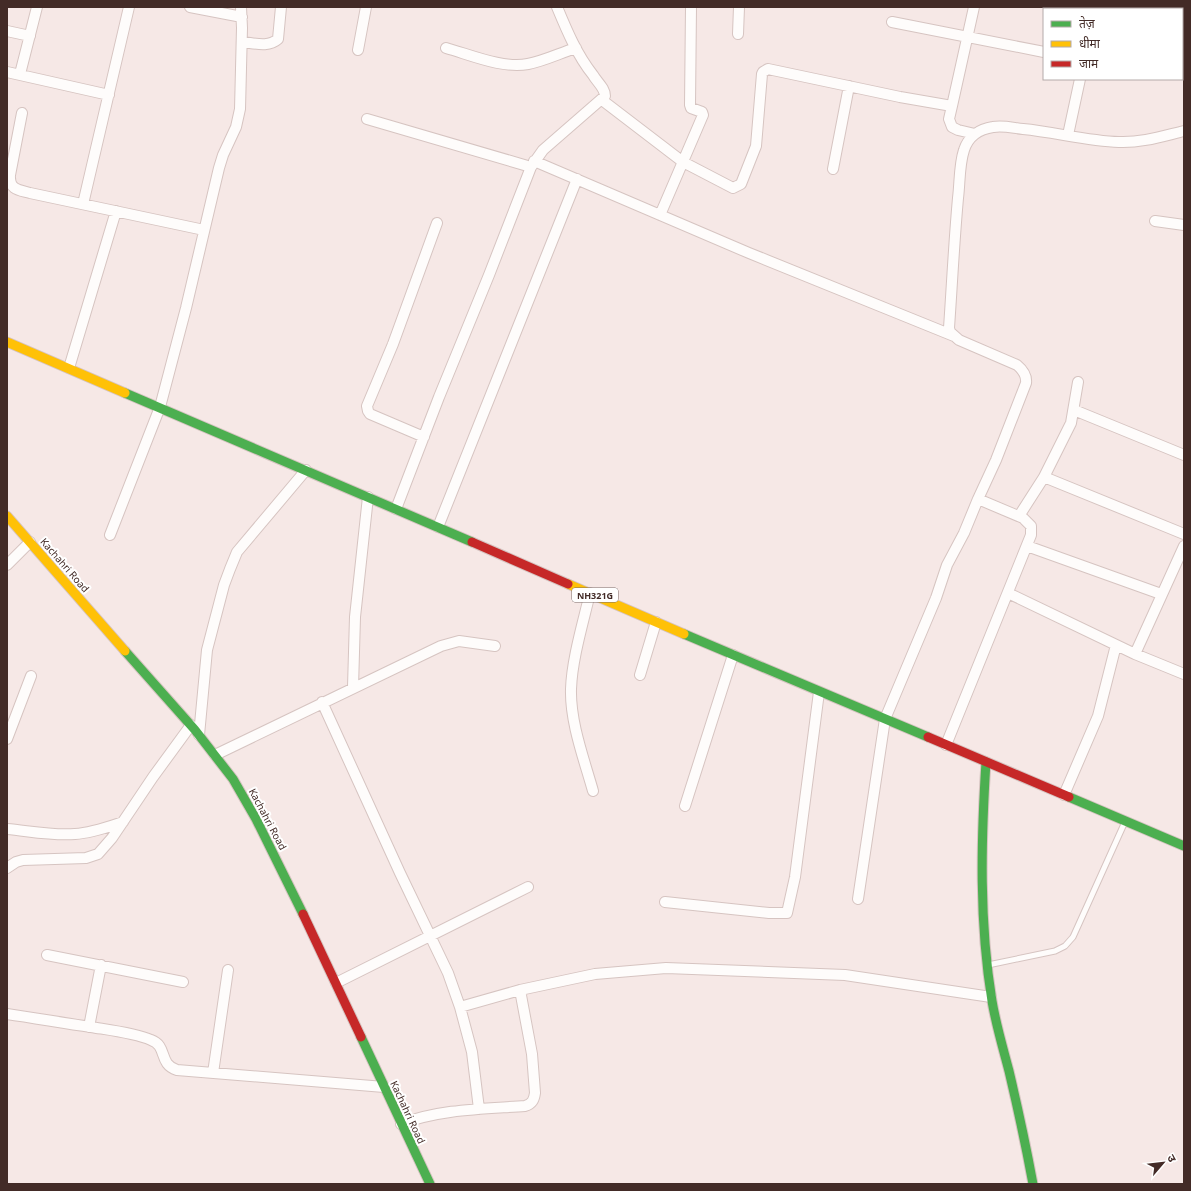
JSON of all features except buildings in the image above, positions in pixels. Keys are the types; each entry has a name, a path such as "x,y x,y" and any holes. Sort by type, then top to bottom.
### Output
{"main road":[{"name":"NH321G","path":"7,342 819,692 1184,846"},
{"name":"Kachahri Road","path":"7,516 199,735 233,779 256,819 287,880 430,1184"},
{"path":"986,762 982,806 983,910 987,965 991,997 1024,1136 1033,1184"}],"street":[{"path":"20,74 37,7"},
{"path":"83,204 129,7"},
{"path":"110,535 160,407 219,168 223,155 236,127 240,109 242,10 190,7"},
{"path":"242,42 266,44 278,39 281,7"},
{"path":"358,50 366,7"},
{"path":"396,509 532,164 543,150 605,96 604,91 576,48 557,7"},
{"path":"660,215 703,115 702,113 691,108 690,105 691,7"},
{"path":"738,34 739,7"},
{"path":"974,7 949,119 952,127 975,134"},
{"path":"892,22 1043,52"},
{"path":"7,31 30,36"},
{"path":"446,48 504,64 519,65 537,62 576,48"},
{"path":"602,100 683,162 733,188 741,184 756,146 762,74 765,70 772,69 848,86 952,106"},
{"path":"7,72 109,95"},
{"path":"1068,135 1080,80"},
{"path":"833,169 848,86"},
{"path":"22,113 10,175 10,184 15,188 30,193 204,230"},
{"path":"367,119 532,164 576,178 771,262 954,336 975,347 1017,365 1022,369 1026,378 999,452 964,533 947,565 936,598 885,719 858,899"},
{"path":"954,336 950,332 949,328 959,186 964,151 975,134 985,129 1001,126 1120,142 1136,141 1184,131"},
{"path":"438,527 576,178"},
{"path":"69,368 116,211"},
{"path":"1155,221 1184,225"},
{"path":"424,437 370,414 367,406 393,344 437,223"},
{"path":"1019,516 1044,477 1071,423 1078,382"},
{"path":"1074,410 1184,454"},
{"path":"199,735 208,650 224,585 230,569 237,552 306,470"},
{"path":"1044,477 1184,534"},
{"path":"353,687 355,617 368,497"},
{"path":"946,745 1031,535 1031,526 1019,516 978,499"},
{"path":"7,565 30,542"},
{"path":"1027,546 1161,594"},
{"path":"1135,654 1184,546"},
{"path":"590,593 577,651 571,689 571,701 575,723 593,791"},
{"path":"1008,593 1135,654 1184,674"},
{"path":"640,675 656,622"},
{"path":"215,755 353,687 451,642 474,642 495,646"},
{"path":"1064,795 1098,716 1116,645"},
{"path":"684,806 733,655"},
{"path":"7,739 31,676"},
{"path":"665,902 769,913 787,913 795,877 819,692"},
{"path":"322,702 448,973 460,1007 472,1052 479,1109"},
{"path":"7,868 16,862 23,860 92,857 104,849 153,777 191,726"},
{"path":"7,829 75,834 105,828 123,822"},
{"path":"336,983 528,887"},
{"path":"47,955 183,982"},
{"path":"90,1027 100,965"},
{"path":"460,1007 520,990 595,974 666,968 845,976 991,997"},
{"path":"213,1073 228,970"},
{"path":"401,1124 460,1110 529,1105 534,1099 535,1093 532,1054 520,990"},
{"path":"7,1014 90,1027 144,1038 157,1043 170,1068 177,1070 384,1087"}],"lane":[{"path":"987,965 1055,952 1065,946 1073,937 1125,821"}],"traffic: fast":[{"path":"125,393 472,542"},
{"path":"684,634 928,737"},
{"path":"125,651 195,730 233,779 256,819 303,914"},
{"path":"986,762 982,882 988,971 992,1001 1016,1099 1033,1184"},
{"path":"1069,797 1184,846"},
{"path":"361,1037 430,1184"}],"traffic: slow":[{"path":"7,342 125,393"},
{"path":"7,516 125,651"},
{"path":"568,584 684,634"}],"traffic: jam":[{"path":"472,542 568,584"},
{"path":"928,737 1069,797"},
{"path":"303,914 361,1037"}]}
